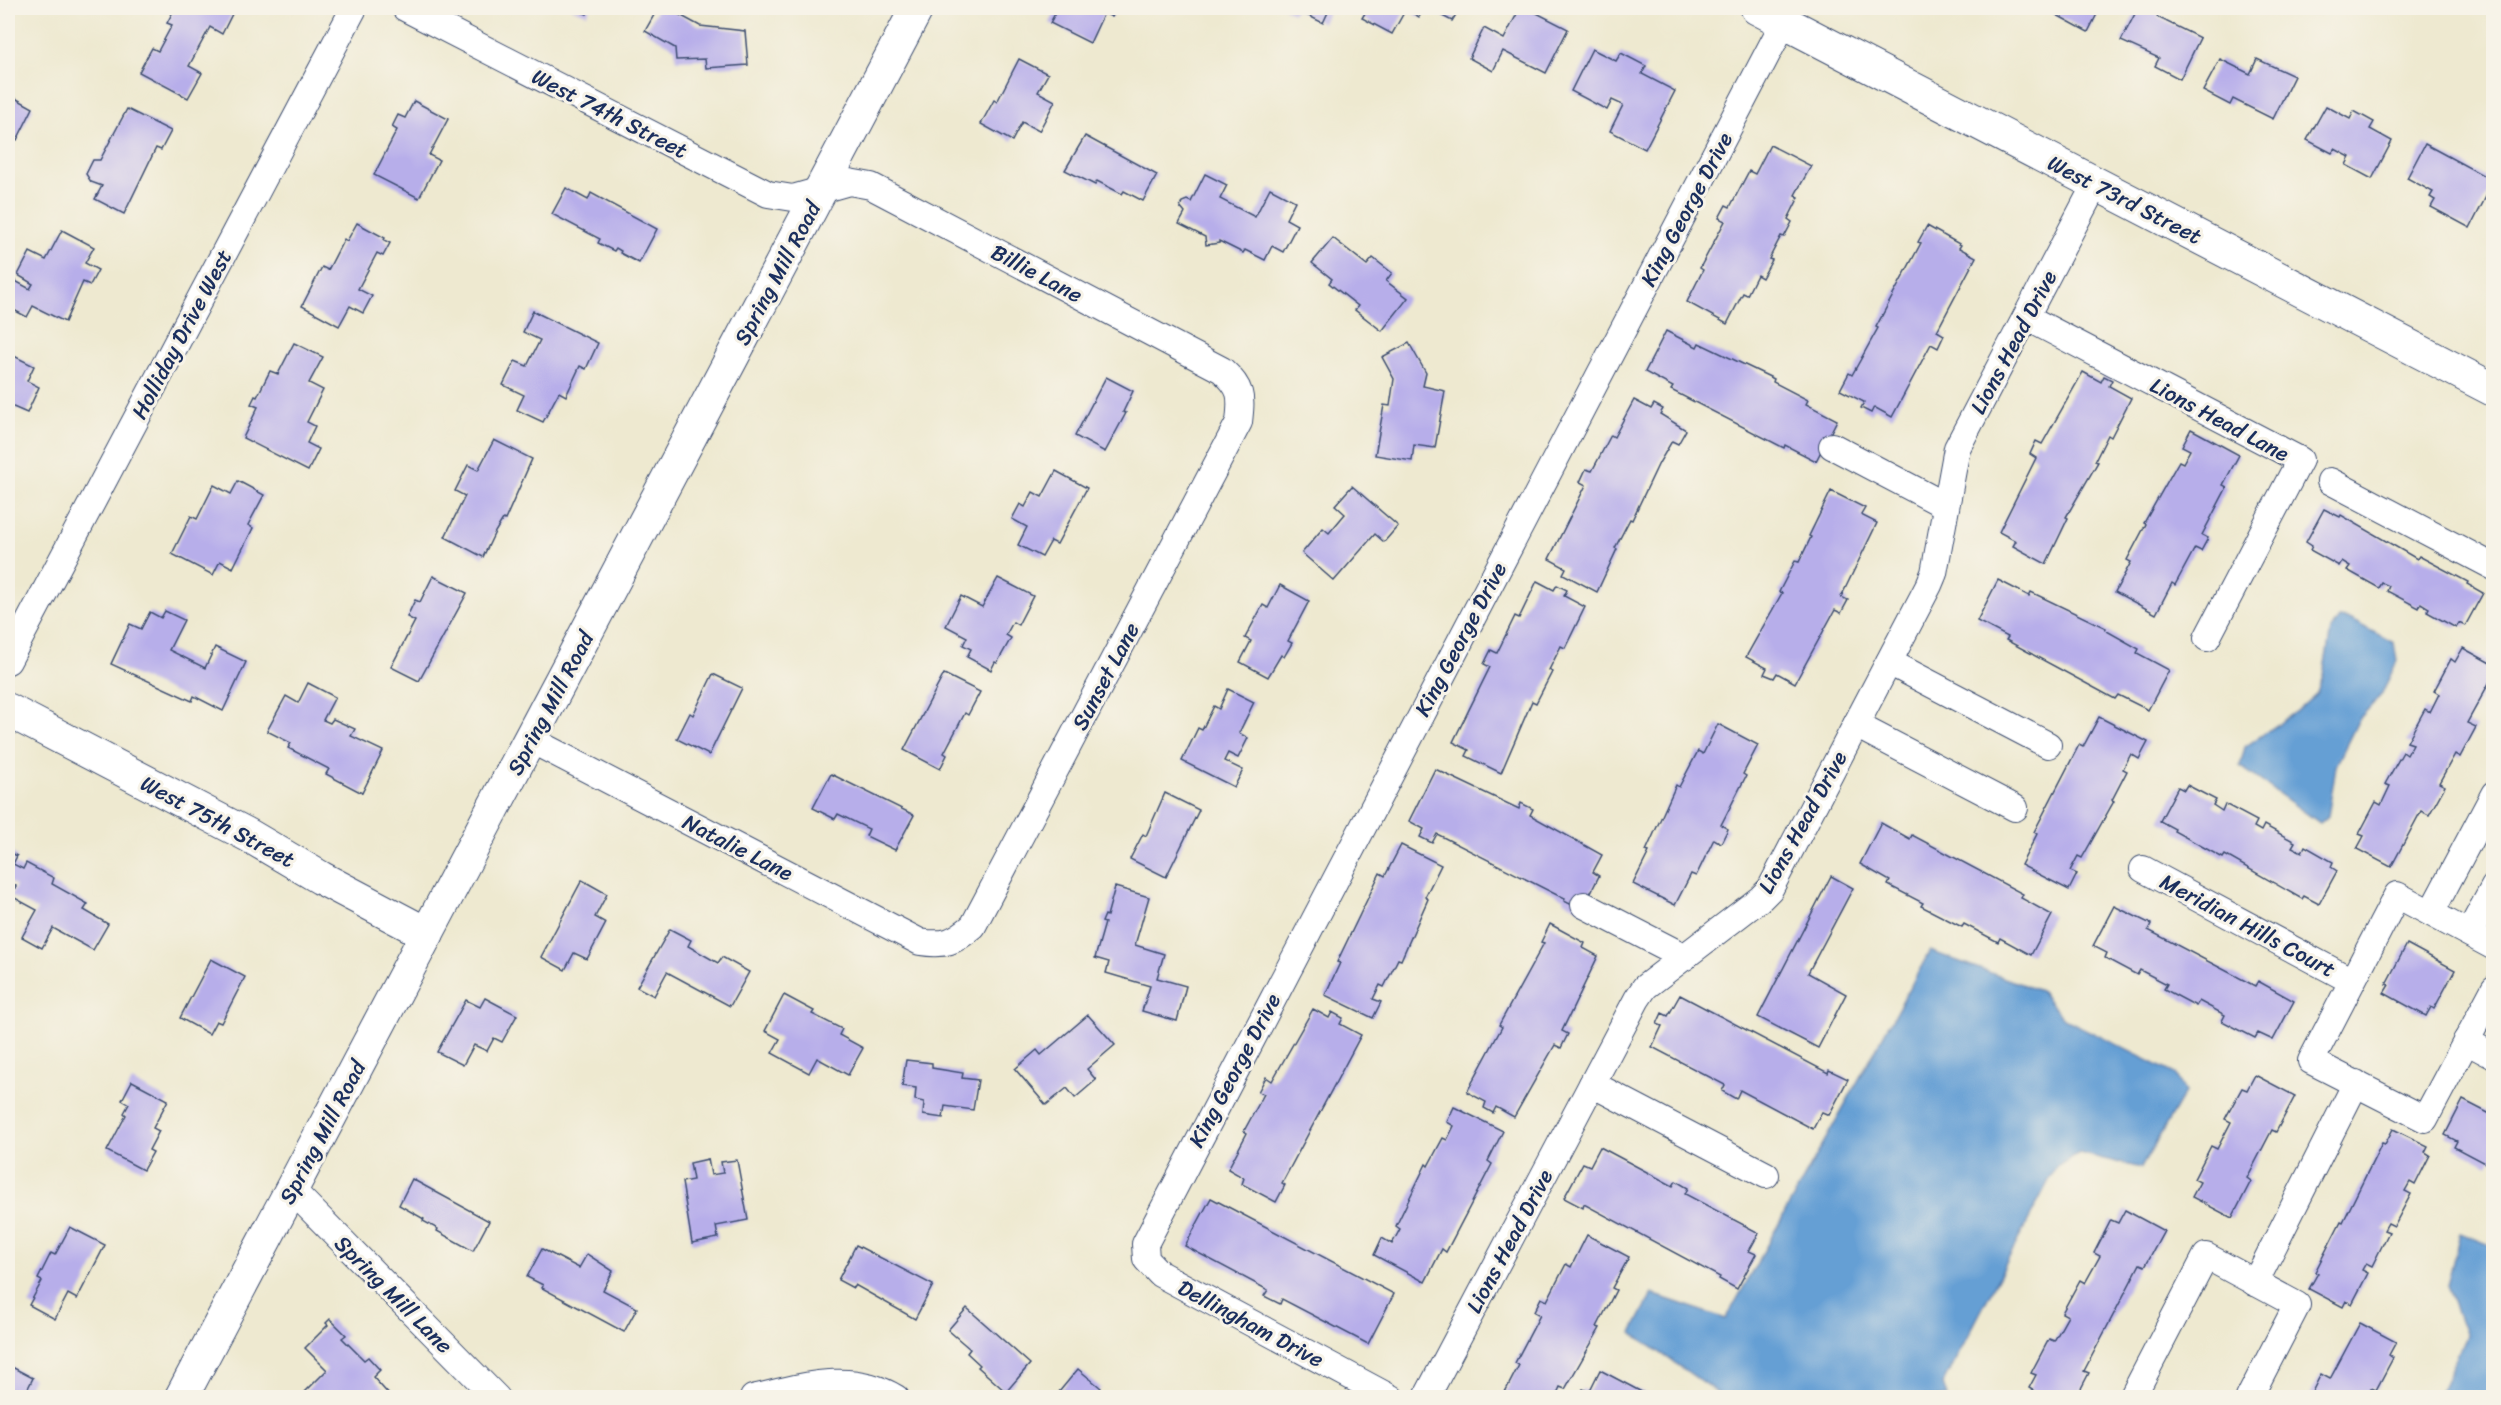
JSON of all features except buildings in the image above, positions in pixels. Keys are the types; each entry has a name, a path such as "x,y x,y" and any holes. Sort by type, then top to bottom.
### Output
{"street":[{"name":"Holliday Drive West","path":"8,661 354,8"},
{"name":"West 74th Street","path":"405,8 768,194 793,198 820,191"},
{"name":"Spring Mill Road","path":"181,1398 917,8"},
{"name":"West 73rd Street","path":"1771,15 2493,390"},
{"name":"King George Drive","path":"1146,1259 1145,1244 1149,1234 1771,15"},
{"name":"Billie Lane","path":"820,191 830,186 849,182 871,186 1222,370 1234,381 1241,395"},
{"name":"Lions Head Drive","path":"1426,1398 1645,987 1770,889 1934,573 1957,448 2096,183"},
{"name":"Lions Head Lane","path":"2026,317 2300,460 2207,638"},
{"name":"Sunset Lane","path":"947,942 957,939 973,926 1239,422 1241,395"},
{"path":"1832,446 1946,506"},
{"path":"2330,481 2493,567"},
{"path":"1889,662 2048,746"},
{"name":"West 75th Street","path":"8,710 248,835 321,878 427,934"},
{"name":"Lions Head Drive","path":"1856,725 2015,808"},
{"name":"Natalie Lane","path":"531,740 920,942 936,944 947,942"},
{"path":"2430,913 2493,794"},
{"name":"Meridian Hills Court","path":"2143,869 2352,981"},
{"path":"2469,933 2493,886"},
{"name":"Meridian Hills Court","path":"2493,947 2397,895 2311,1061 2425,1119 2493,989"},
{"path":"1584,905 1685,957"},
{"path":"2466,1041 2493,1056"},
{"path":"2255,1283 2356,1083"},
{"path":"1592,1084 1766,1175"},
{"name":"Spring Mill Lane","path":"292,1190 497,1398"},
{"path":"2132,1398 2206,1256 2296,1305 2249,1398"},
{"name":"Dellingham Drive","path":"1146,1259 1160,1274 1391,1398"},
{"path":"753,1398 828,1382 850,1382 872,1387 883,1390 896,1398"}],"water":[{"path":"2339,618 2351,620 2394,643 2397,661 2381,695 2359,719 2336,766 2328,816 2320,823 2240,766 2245,747 2297,711 2317,693 2323,675 2331,630"},
{"path":"1930,951 2040,991 2063,1018 2175,1074 2185,1092 2141,1168 2079,1153 2056,1167 1943,1384 1947,1397 1724,1397 1632,1333 1652,1294 1726,1319"},
{"path":"2460,1233 2493,1246 2493,1397 2438,1397 2466,1336 2447,1286"}]}
